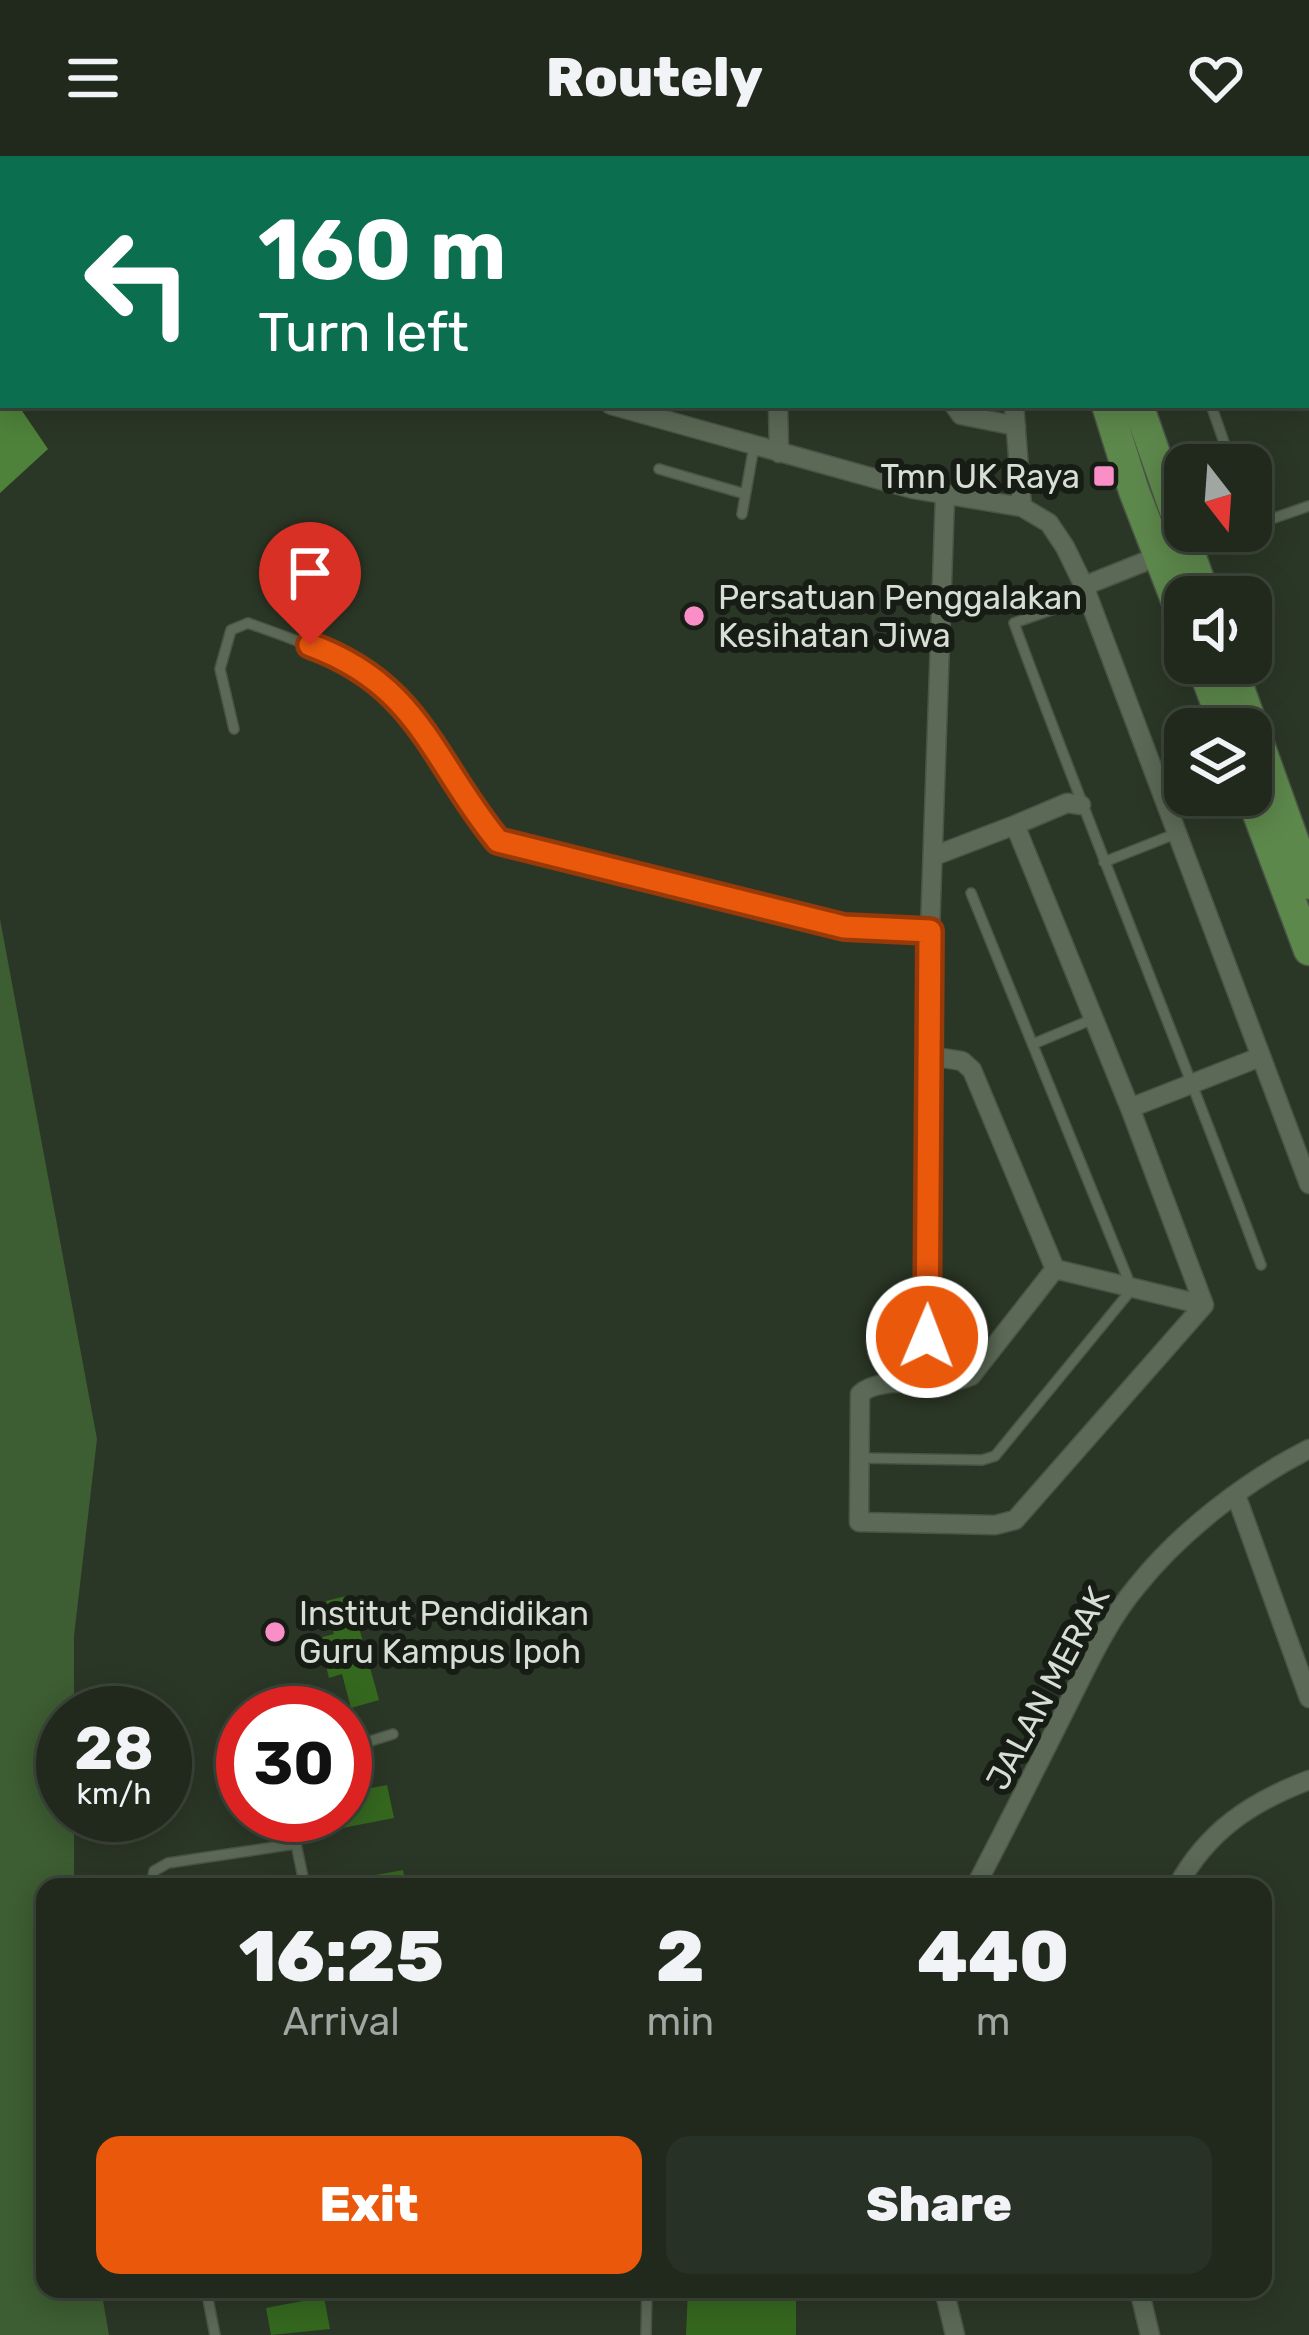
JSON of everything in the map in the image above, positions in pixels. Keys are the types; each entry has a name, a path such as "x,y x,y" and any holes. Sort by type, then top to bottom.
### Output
{"main road":[{"path":"1108,408 1164,532"},
{"path":"1138,408 1164,498"},
{"path":"1173,552 1190,576"},
{"path":"1173,552 1180,576"},
{"path":"1173,552 1177,576"},
{"path":"1238,684 1309,884"},
{"path":"1259,816 1309,950"},
{"path":"1270,845 1296,887 1309,897 1301,910 1309,937"}],"street":[{"path":"616,408 945,496 1022,507 1049,524 1086,591 1309,1184"},
{"path":"778,408 779,453"},
{"path":"956,408 961,416 1016,426"},
{"path":"1014,408 1022,507"},
{"path":"927,1384 930,931 945,496"},
{"path":"1086,591 1173,552"},
{"path":"934,856 1067,803 1081,805"},
{"path":"1015,825 1204,1306"},
{"path":"930,1056 962,1061 972,1070 1055,1269"},
{"path":"1130,1108 1261,1057"},
{"path":"1055,1269 1204,1306"},
{"path":"1055,1269 980,1368 961,1380 866,1387 860,1394 861,1524 995,1525 1015,1520 1204,1306"},
{"name":"JALAN MERAK","path":"980,1878 1109,1626 1135,1588 1170,1550 1237,1496 1309,1449"},
{"path":"1237,1496 1309,1698"},
{"path":"1183,1878 1216,1831 1272,1794 1309,1780"},
{"path":"946,2298 955,2335"},
{"path":"1141,2298 1150,2335"}],"lane":[{"path":"1212,408 1225,444"},
{"path":"742,514 754,446"},
{"path":"659,469 745,494"},
{"path":"1272,518 1309,506"},
{"path":"1086,591 1014,623 1261,1264"},
{"path":"234,729 220,669 231,630 248,623 340,656 400,699 498,841 844,927 930,931"},
{"path":"1104,862 1175,834"},
{"path":"859,1458 982,1460 995,1456 1132,1289 971,893"},
{"path":"1033,1044 1094,1018"},
{"path":"372,1741 393,1734"},
{"path":"153,1878 154,1871 168,1863 295,1844 303,1878"},
{"path":"208,2298 215,2335"},
{"path":"646,2335 647,2298"}],"shaded area":[{"path":"0,408 20,408 48,449 0,493"},
{"path":"0,919 97,1439 74,1636 74,1686 36,1686 36,1842 74,1842 74,1878 36,1878 36,2298 103,2298 109,2335 0,2335"}],"building":[{"path":"350,1595 379,1700 372,1702 372,1686 345,1686 342,1674 329,1678 319,1638 334,1634 326,1601"},
{"path":"387,1785 394,1818 372,1822 372,1788"},
{"path":"403,1870 404,1878 359,1878"},
{"path":"324,2298 330,2329 271,2335 266,2308"},
{"path":"688,2298 796,2298 796,2335 686,2335"}],"place":[{"name":"Tmn UK Raya","path":"1104,476"},
{"name":"Persatuan Penggalakan Kesihatan Jiwa","path":"694,616"},
{"name":"Institut Pendidikan Guru Kampus Ipoh","path":"275,1632"}],"route":[{"path":"310,645 340,656 400,699 498,841 844,927 930,931 927,1337"}]}
